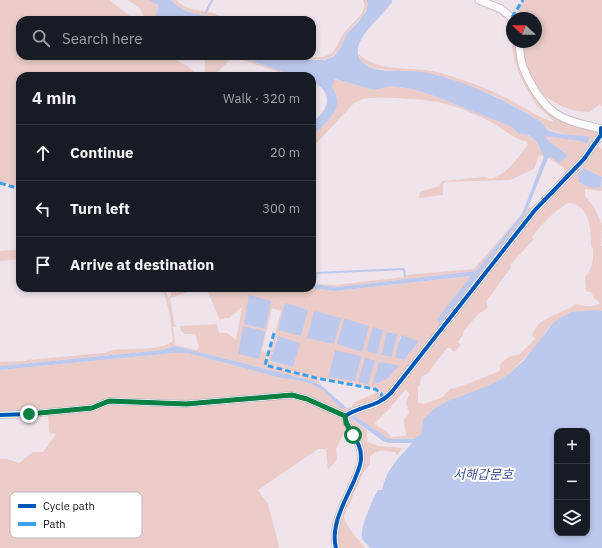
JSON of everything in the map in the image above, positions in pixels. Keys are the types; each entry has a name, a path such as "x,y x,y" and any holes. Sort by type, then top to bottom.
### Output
{"street":[{"path":"479,0 501,9 506,13"},
{"path":"345,416 356,409 383,401 391,393 535,210 584,158 601,132 571,121 555,113 549,108 538,95 526,74 521,59 520,48"},
{"path":"0,415 29,414 92,408 109,401 186,404 292,395 307,399 345,416"},
{"path":"336,548 336,526 343,505 359,469 361,458 361,450 358,442 348,428 345,416"}],"shaded area":[{"path":"0,0 109,0 130,16 16,16 16,60 176,60 188,66 194,72 16,72 16,186 0,182"},
{"path":"127,0 149,0 159,6 156,16 144,16 139,7"},
{"path":"171,0 176,0 185,7 220,16 209,16 193,13 184,10"},
{"path":"363,0 366,0 368,4 365,12 348,32 337,52 328,58 316,60 316,57 328,55 336,48 344,33 361,14 364,9"},
{"path":"523,0 602,0 602,107 600,104 590,112 575,111 561,106 541,94 553,108 568,116 602,127 574,120 563,116 552,109 542,99 533,86 524,66 521,48 542,48 542,12 517,12"},
{"path":"513,48 518,48 519,59 548,109 598,129 597,135 589,150 559,182 390,391 385,395 379,389 373,387 316,377 267,364 281,311 272,308 262,351 267,353 264,365 319,379 322,386 313,381 175,346 162,350 0,366 0,362 104,353 112,350 146,348 169,344 173,340 168,307 163,292 166,292 168,297 171,296 170,292 187,292 170,298 175,327 173,327 175,345 197,350 199,346 195,334 185,334 181,331 180,326 217,324 219,333 227,333 236,340 242,307 229,318 220,320 208,292 316,292 316,289 335,291 472,276 437,319 525,215 529,207 536,206 566,173 563,167 548,158 565,152 552,145 544,135 580,141 587,144 584,136 573,136 549,130 542,123 525,112 497,97 448,78 373,68 362,62 358,54 366,60 376,64 396,68 427,70 464,80 500,95 536,115 554,122 538,107 529,93 524,85 514,59","holes":["387,332 396,334 397,336 394,348 390,357 381,355","277,336 293,367 270,362","400,337 418,343 404,360 398,350","335,350 355,381 328,377"]},
{"path":"205,60 230,60 217,72 205,72"},
{"path":"242,60 252,60 254,62 283,72 279,72"},
{"path":"334,79 374,90 392,86 413,89 446,100 510,126 519,134 529,135 537,142 545,157 539,155 534,169 510,180 445,182 443,184 443,195 419,198 420,192 439,186 442,181 497,177 509,168 528,145 527,142 522,141 487,120 448,105 425,100 369,98 362,99 354,103 316,144 316,132 329,119 337,98 332,87"},
{"path":"602,139 598,146 602,149 602,176 601,177 584,168 601,187 602,186 602,191 585,189 585,196 594,207 602,225 602,311 571,312 549,327 535,347 509,374 423,419 421,434 413,439 389,439 353,416 351,418 367,431 367,442 379,446 403,448 396,456 396,452 379,451 370,457 370,464 363,473 344,516 350,529 365,548 339,548 337,529 363,461 348,419 352,413 384,402 391,395 538,211","holes":["568,203 575,204 581,208 588,219 593,256 591,268 585,277 586,290 591,292 594,298 600,303 591,306 576,304 551,316 535,329 532,335 535,339 519,355 510,356 504,360 500,365 500,371 450,389 443,397 424,404 418,403 418,387 420,385 421,377 428,373 447,348 450,348 454,352 461,345 458,342 463,335 463,332 479,313 488,307 486,302 511,267 510,265 534,239 532,237 544,222","406,389 409,394 406,403 409,413 404,420 406,436 391,437 386,431 377,426 375,423"]},
{"path":"522,214 476,271 337,287 316,284 336,285 405,277 405,275 474,269"},
{"path":"16,249 16,259 0,261 0,251"},
{"path":"187,353 281,378 302,381 324,391 343,409 352,407 355,402 378,392 382,398 381,400 342,412 295,394 186,403 109,401 91,407 0,414 0,370"},
{"path":"292,396 307,400 341,416 346,429 336,449 337,459 328,470 326,449 318,449 258,490 268,504 279,546 278,548 0,548 0,459 7,459 19,463 33,452 43,452 56,434 49,433 48,413 92,408 111,404 144,404"}],"water":[{"path":"149,0 171,0 184,10 209,16 156,16 159,6"},
{"path":"366,0 392,0 388,8 368,29 359,44 358,52 360,59 365,64 380,70 423,72 457,81 506,102 536,119 552,132 590,137 587,144 580,141 545,136 568,156 559,163 551,157 548,158 525,215 440,324 437,319 471,276 335,291 316,289 316,284 337,287 476,271 522,214 544,157 537,142 529,135 519,134 510,126 446,100 413,89 392,86 374,90 335,79 332,87 336,94 337,105 329,120 316,132 316,119 323,112 327,104 327,100 323,89 316,84 316,72 283,72 254,62 252,60 325,60 334,56 341,47 347,33 359,21 366,11 368,4"},
{"path":"584,168 601,177 602,176 601,187 590,187 579,182 578,173"},
{"path":"249,295 271,301 265,329 244,324"},
{"path":"285,303 308,310 301,336 278,330"},
{"path":"314,311 341,318 334,344 307,338"},
{"name":"서해갑문호","path":"602,311 602,548 370,548 362,538 367,514 378,490 382,490 390,469 412,443 390,443 383,441 351,418 353,415 389,439 413,439 421,434 423,419 434,409 448,401 496,382 509,374 524,360 554,322 571,312"},
{"path":"346,319 369,326 362,352 337,344 344,320"},
{"path":"243,326 265,331 259,359 238,354"},
{"path":"373,327 383,330 377,354 366,351"},
{"path":"387,332 397,334 391,357 381,355"},
{"path":"402,335 418,341 404,360 395,357"},
{"path":"278,336 300,343 293,367 270,361"},
{"path":"175,346 313,381 322,386 347,408 342,409 324,391 302,381 281,378 187,353 0,370 0,366 162,350"},
{"path":"335,350 361,356 355,381 328,377"},
{"path":"365,357 375,361 368,384 358,382"},
{"path":"379,362 397,365 398,367 387,379 374,384 373,383"}],"waterway":[{"path":"206,12 212,0"},
{"path":"316,273 404,269 405,277"}],"marked path":[{"path":"515,12 523,0"},
{"path":"0,183 16,188"},
{"path":"274,333 265,365 316,378 375,389 381,393 383,401"}],"cycle path":[{"path":"336,548 335,531 339,514 358,472 361,461 359,446 348,426 345,416 351,412 374,404 391,393 535,210 584,159 601,135 601,128"},
{"path":"0,415 29,414 92,408 109,401 186,404 292,395 307,399 345,416"}],"route":[{"path":"29,414 92,408 109,401 186,404 292,395 307,399 345,416 348,428 353,435"}]}
